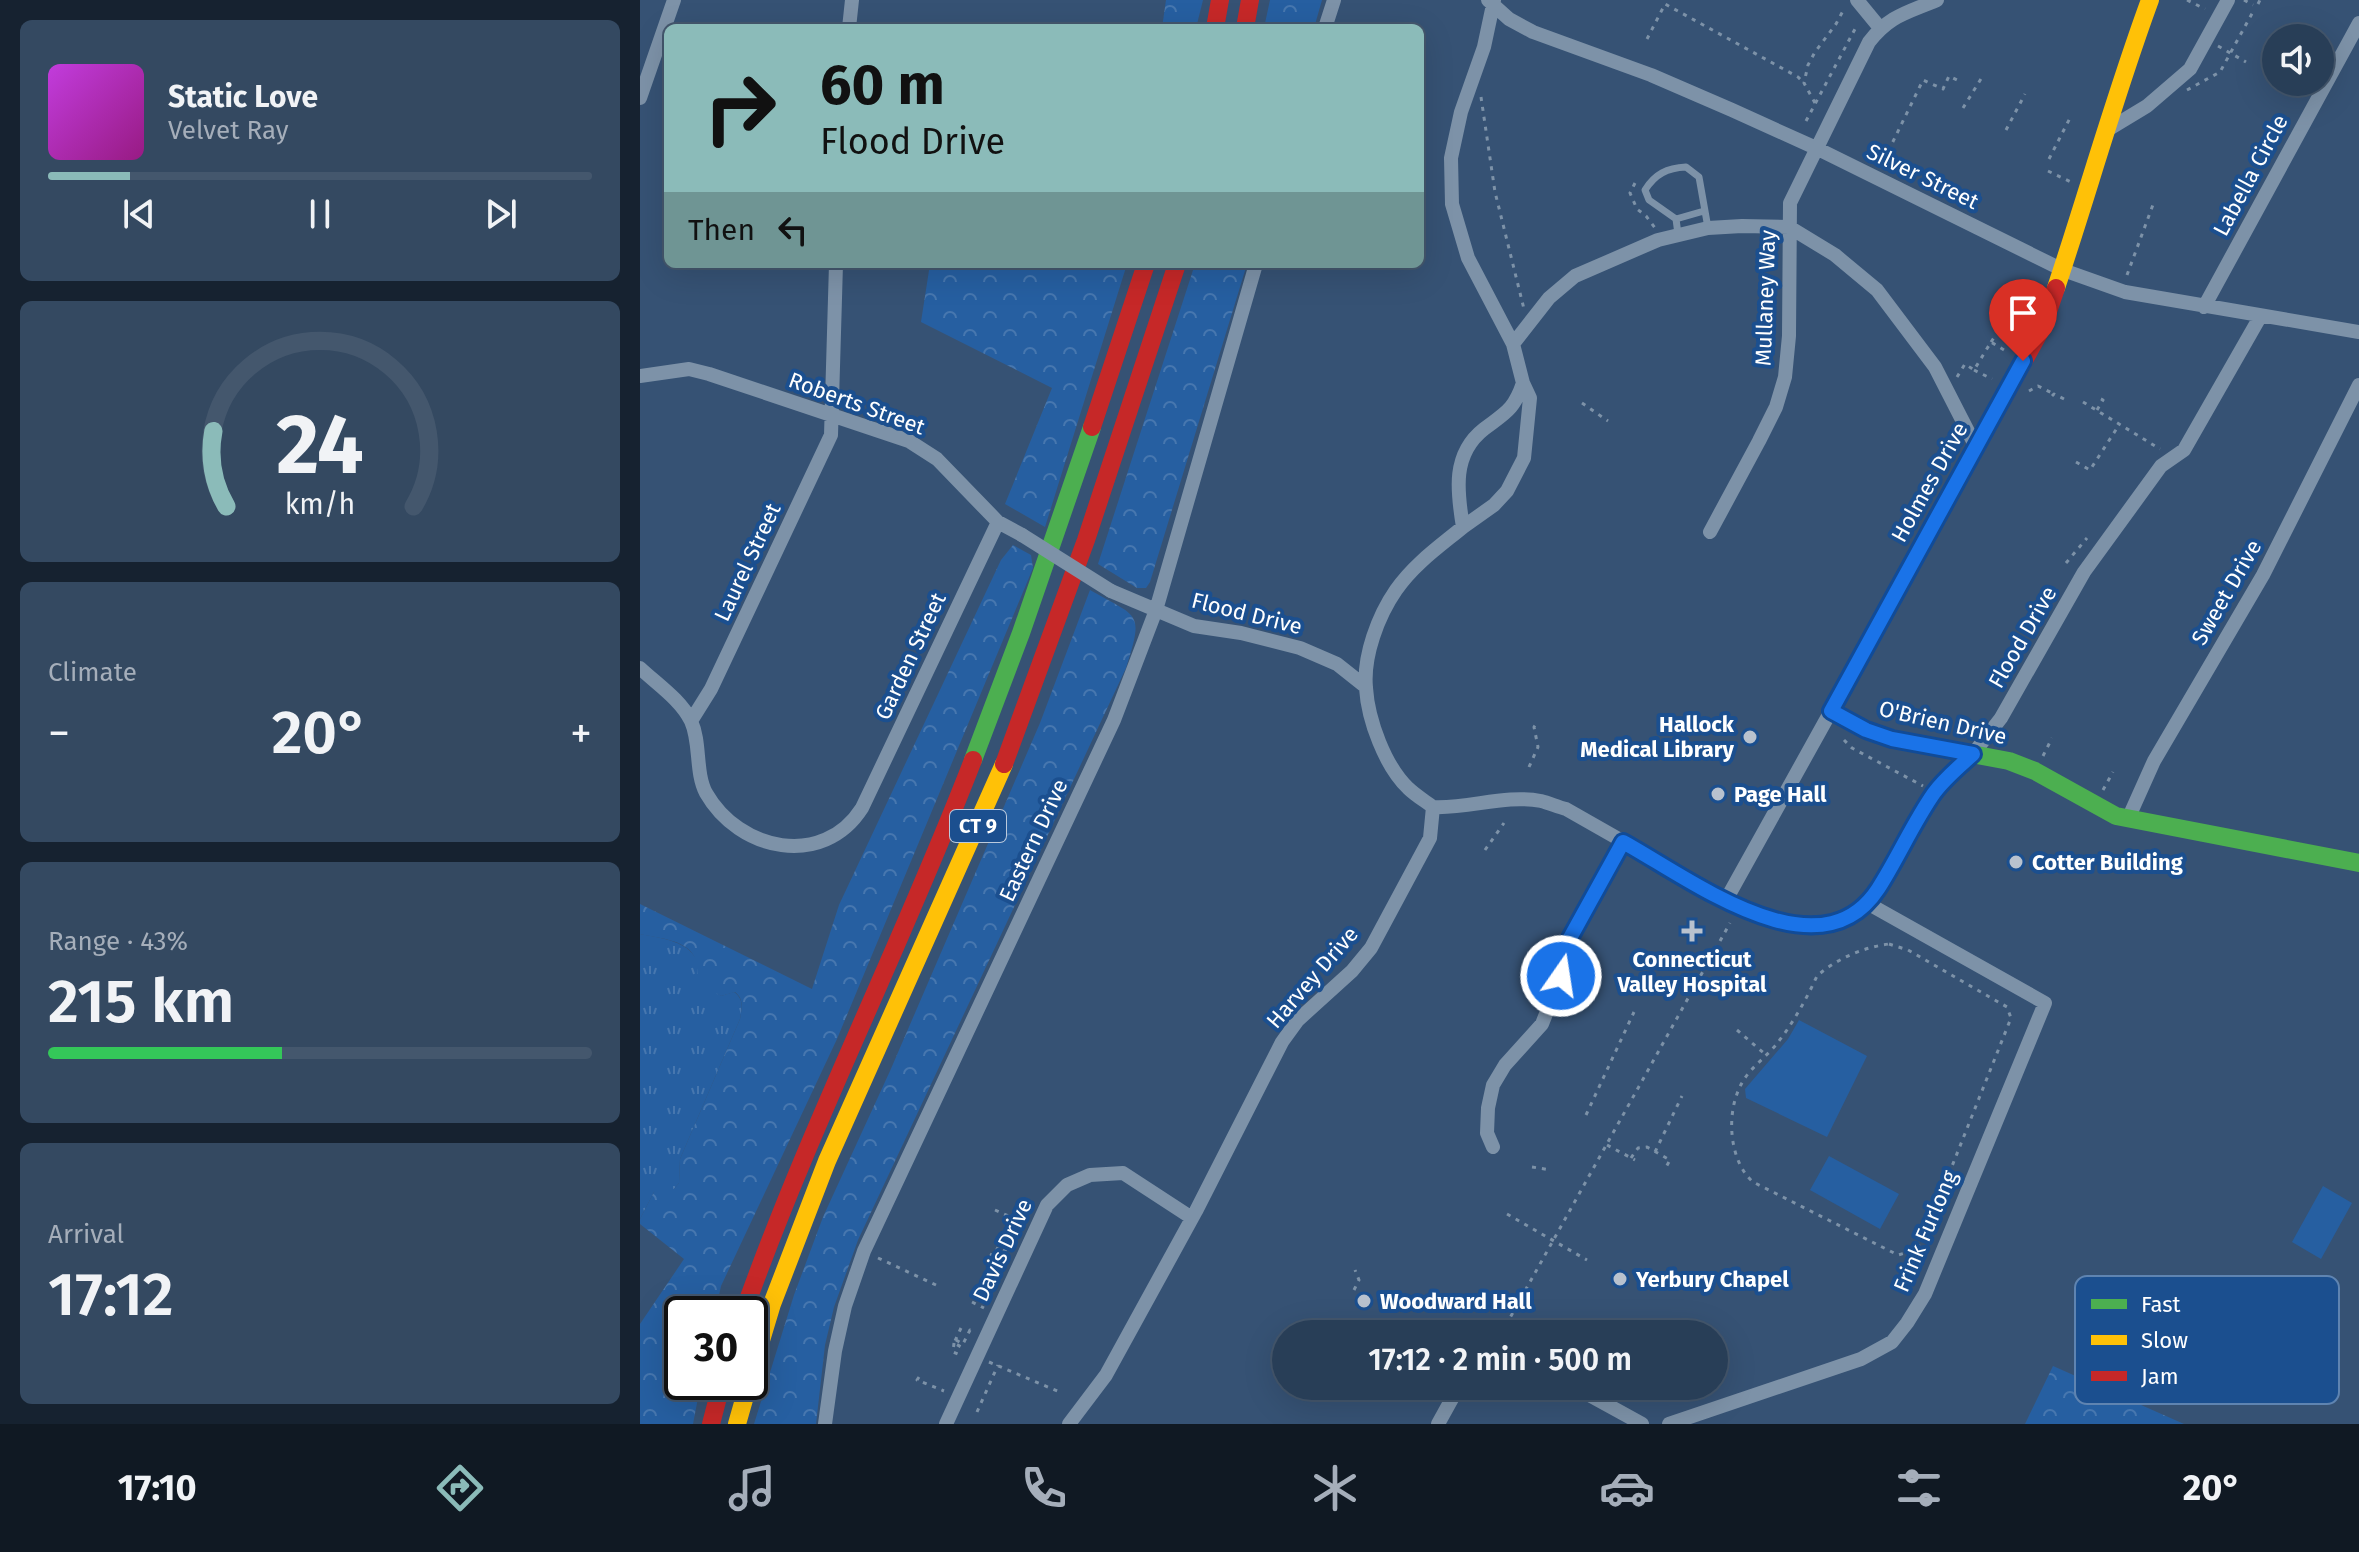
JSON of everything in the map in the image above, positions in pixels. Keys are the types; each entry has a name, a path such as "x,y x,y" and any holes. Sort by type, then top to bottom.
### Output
{"main road":[{"path":"1216,24 1220,0"},
{"path":"1246,24 1250,0"},
{"name":"Holmes Drive","path":"1831,711 2043,326 2089,191 2104,132 2150,0"},
{"name":"CT 9","path":"750,1296 793,1179 935,856 992,716 1070,499 1145,268"},
{"name":"CT 9","path":"768,1318 816,1189 978,824 1029,701 1088,535 1176,268"},
{"name":"O'Brien Drive","path":"1831,711 1866,730 1892,739 2009,761 2035,771 2116,816 2359,863"},
{"path":"711,1424 717,1400"},
{"name":"CT 9","path":"737,1424 744,1400"}],"street":[{"path":"666,24 674,0"},
{"path":"849,24 852,0"},
{"path":"1326,24 1334,0"},
{"path":"1851,4 1880,28 1897,15 1937,0"},
{"path":"2104,132 2147,106 2190,69 2228,0"},
{"path":"1433,807 1407,788 1389,764 1375,730 1366,687 1369,654 1380,620 1397,589 1420,562 1507,491 1521,466 1530,398 1513,344 1468,258 1452,204 1451,158 1461,112 1484,47 1491,2"},
{"name":"Silver Street","path":"1491,2 1509,19 1533,32 1651,75 1816,148 2063,270 2125,292 2359,332"},
{"name":"Labella Circle","path":"2204,307 2359,23"},
{"name":"Mullaney Way","path":"1710,532 1776,407 1785,377 1789,336 1790,203 1869,42 1880,28"},
{"path":"640,98 664,29"},
{"path":"1513,344 1549,298 1575,276 1658,240 1677,226 1789,227 1835,255 1877,290 1949,383 1976,447"},
{"name":"Laurel Street","path":"691,721 711,689 831,435 836,268"},
{"name":"Eastern Drive","path":"825,1424 845,1306 864,1251 1114,720 1156,610 1255,268"},
{"name":"Flood Drive","path":"1433,807 1453,809 1504,800 1541,801 1566,809 1726,900 1770,920 1803,926 1835,924 1856,914 1867,903 1935,793 1973,754 2001,718 2084,572 2161,466 2184,450 2260,317"},
{"name":"Roberts Street","path":"640,376 689,369 909,441 925,449 998,522 1111,591 1156,610"},
{"path":"1463,527 1458,489 1463,457 1480,432 1511,408 1523,383"},
{"name":"Sweet Drive","path":"2128,819 2158,753 2263,575 2359,385"},
{"name":"Garden Street","path":"691,721 704,790 732,826 771,844 819,844 839,834 853,823 862,808 998,522"},
{"name":"Flood Drive","path":"1156,610 1194,626 1241,633 1300,648 1337,664 1366,687"},
{"path":"640,668 678,702 691,721"},
{"path":"1726,900 1831,711"},
{"name":"Harvey Drive","path":"1069,1424 1106,1375 1192,1218 1282,1042 1298,1020 1352,971 1371,948 1430,838 1433,807"},
{"path":"1493,1147 1487,1133 1493,1085 1505,1065 1542,1024 1561,976 1570,938 1623,842"},
{"name":"Frink Furlong","path":"1669,1424 1861,1359 1892,1342 1925,1294 2045,1003 1867,903"},
{"name":"Davis Drive","path":"946,1424 1054,1195 1067,1185 1090,1175 1123,1173 1192,1218"},
{"path":"1438,1424 1451,1400"},
{"path":"1598,1400 1642,1424"}],"lane":[{"path":"1704,211 1677,226 1649,200 1645,190 1651,181 1669,168 1686,167 1699,177 1708,228"}],"path":[{"path":"2187,0 2199,6"},
{"path":"2244,0 2257,3"},
{"path":"1647,39 1666,2 1798,77 1815,103"},
{"path":"1804,83 1815,52 1851,4"},
{"path":"1806,121 1855,29"},
{"path":"2227,51 2246,62"},
{"path":"1963,108 1984,74"},
{"path":"1884,160 1923,80 1943,89 1949,76 1957,80"},
{"path":"1481,92 1495,192 1524,310"},
{"path":"2006,130 2025,94"},
{"path":"2049,159 2071,116"},
{"path":"2048,171 2089,191"},
{"path":"2127,275 2154,202"},
{"path":"2009,309 2012,304 2020,309 2018,312 2043,326"},
{"path":"1974,370 1996,335"},
{"path":"1991,342 2006,351"},
{"path":"1949,383 1965,364 1980,373"},
{"path":"2022,394 2038,386 2066,400"},
{"path":"2097,410 2103,400 2099,398"},
{"path":"2083,402 2173,457"},
{"path":"1582,403 1608,421"},
{"path":"2076,462 2090,470 2119,425"},
{"path":"2066,563 2087,538"},
{"path":"1529,767 1538,747 1536,724"},
{"path":"1485,850 1504,823"},
{"path":"1509,1320 1730,923"},
{"path":"1889,944 1908,950 2007,1007 2011,1018 1923,1239 1915,1250 1905,1254 1890,1253 1743,1174 1736,1157 1733,1135 1737,1091 1766,1055 1796,1015 1817,976 1871,946 1889,944"},
{"path":"1586,1115 1634,1012"},
{"path":"1737,1030 1766,1055"},
{"path":"1655,1152 1682,1096"},
{"path":"1607,1145 1633,1159 1638,1148 1643,1146 1670,1160 1665,1169"},
{"path":"1532,1167 1551,1170"},
{"path":"1507,1214 1587,1260"},
{"path":"990,1254 994,1256 998,1247 1013,1254"},
{"path":"864,1251 936,1285"},
{"path":"1354,1290 1359,1280 1355,1270"},
{"path":"972,1302 987,1309"},
{"path":"960,1355 953,1352 961,1328"},
{"path":"970,1330 973,1331 966,1349 955,1342 963,1344 970,1330"},
{"path":"985,1360 1062,1393"},
{"path":"977,1412 998,1365"}],"green space":[{"path":"1166,0 1203,0 1197,24 1163,24"},
{"path":"1270,0 1322,0 1315,24 1265,24"},
{"path":"929,268 1126,268 1045,527 1005,504 1052,388 921,322"},
{"path":"1194,268 1246,268 1150,582 1146,588 1137,588 1098,564"},
{"path":"1013,545 1031,555 1033,568 837,1039 719,1296 664,1296 664,1400 698,1400 693,1424 640,1424 640,1324 684,1259 640,1224 640,1219 654,1192 665,1184 674,1189 679,1183 680,1159 740,1019 742,1007 735,992 721,996 698,982 697,965 690,950 670,940 640,934 640,904 812,989 839,905 1001,560"},
{"path":"1090,590 1119,606 1133,618 1135,636 1126,668 858,1240 834,1307 825,1345 816,1424 754,1424 761,1400 768,1400 768,1379 823,1217 890,1071 1040,723"},
{"path":"640,934 672,941 689,950 715,991 721,996 734,992 742,1007 740,1019 680,1159 679,1183 674,1189 654,1192 640,1219"},
{"path":"1799,1020 1867,1056 1827,1137 1746,1098 1745,1089 1788,1039"},
{"path":"1829,1156 1899,1194 1880,1229 1810,1190"},
{"path":"2323,1186 2352,1203 2321,1259 2292,1242"},
{"path":"2053,1366 2075,1376 2075,1404 2139,1404 2184,1424 2025,1424"}],"traffic: fast":[{"path":"973,760 1021,633 1092,427"},
{"path":"1915,558 1831,711 1866,730 1892,739 2009,761 2035,771 2116,816 2359,863"}],"traffic: slow":[{"path":"2056,288 2150,0"},
{"path":"768,1317 827,1161 1004,764"},
{"path":"737,1424 744,1400"}],"traffic: jam":[{"path":"1216,24 1220,0"},
{"path":"1246,24 1250,0"},
{"path":"1092,427 1145,268"},
{"path":"1004,764 1086,540 1176,268"},
{"path":"1915,558 2043,326 2056,288"},
{"path":"750,1296 797,1174 973,760"},
{"path":"711,1424 717,1400"}],"place":[{"name":"Hallock Medical Library","path":"1750,737"},
{"name":"Page Hall","path":"1718,794"},
{"name":"Cotter Building","path":"2016,862"},
{"name":"Connecticut Valley Hospital","path":"1692,931"},
{"name":"Yerbury Chapel","path":"1620,1279"},
{"name":"Woodward Hall","path":"1364,1301"}],"route":[{"path":"1561,976 1570,938 1623,842 1726,900 1770,920 1803,926 1835,924 1856,914 1877,890 1935,793 1973,754 1892,739 1866,730 1831,711 2023,361"}]}
